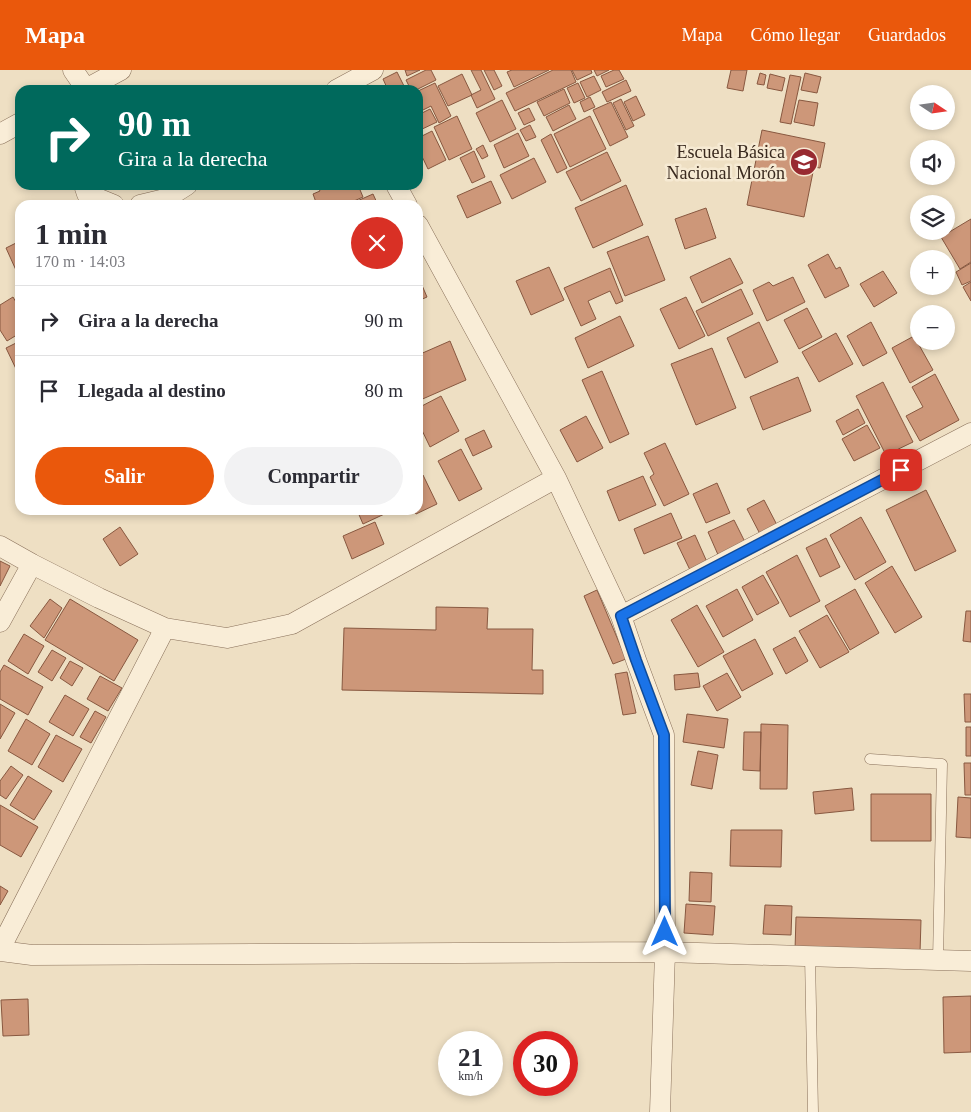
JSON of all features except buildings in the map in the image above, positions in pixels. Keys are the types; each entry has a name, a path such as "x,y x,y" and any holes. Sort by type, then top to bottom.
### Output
{"street":[{"path":"73,70 82,85"},
{"path":"94,85 122,70"},
{"path":"348,85 373,70"},
{"path":"0,134 15,126"},
{"path":"86,190 87,194 102,200"},
{"path":"160,200 179,190"},
{"path":"423,234 556,478 621,616 664,735 665,952 660,1112"},
{"path":"621,616 971,433"},
{"path":"0,546 99,598 165,628 227,638 292,624 556,478"},
{"path":"0,622 32,564"},
{"path":"165,628 0,950 32,954 665,952 971,961"}],"lane":[{"path":"870,759 942,764 938,960"},
{"path":"810,956 813,1112"}],"place":[{"name":"Escuela Básica Nacional Morón","path":"804,162"}],"route":[{"path":"665,932 664,735 621,616 901,470"}]}
